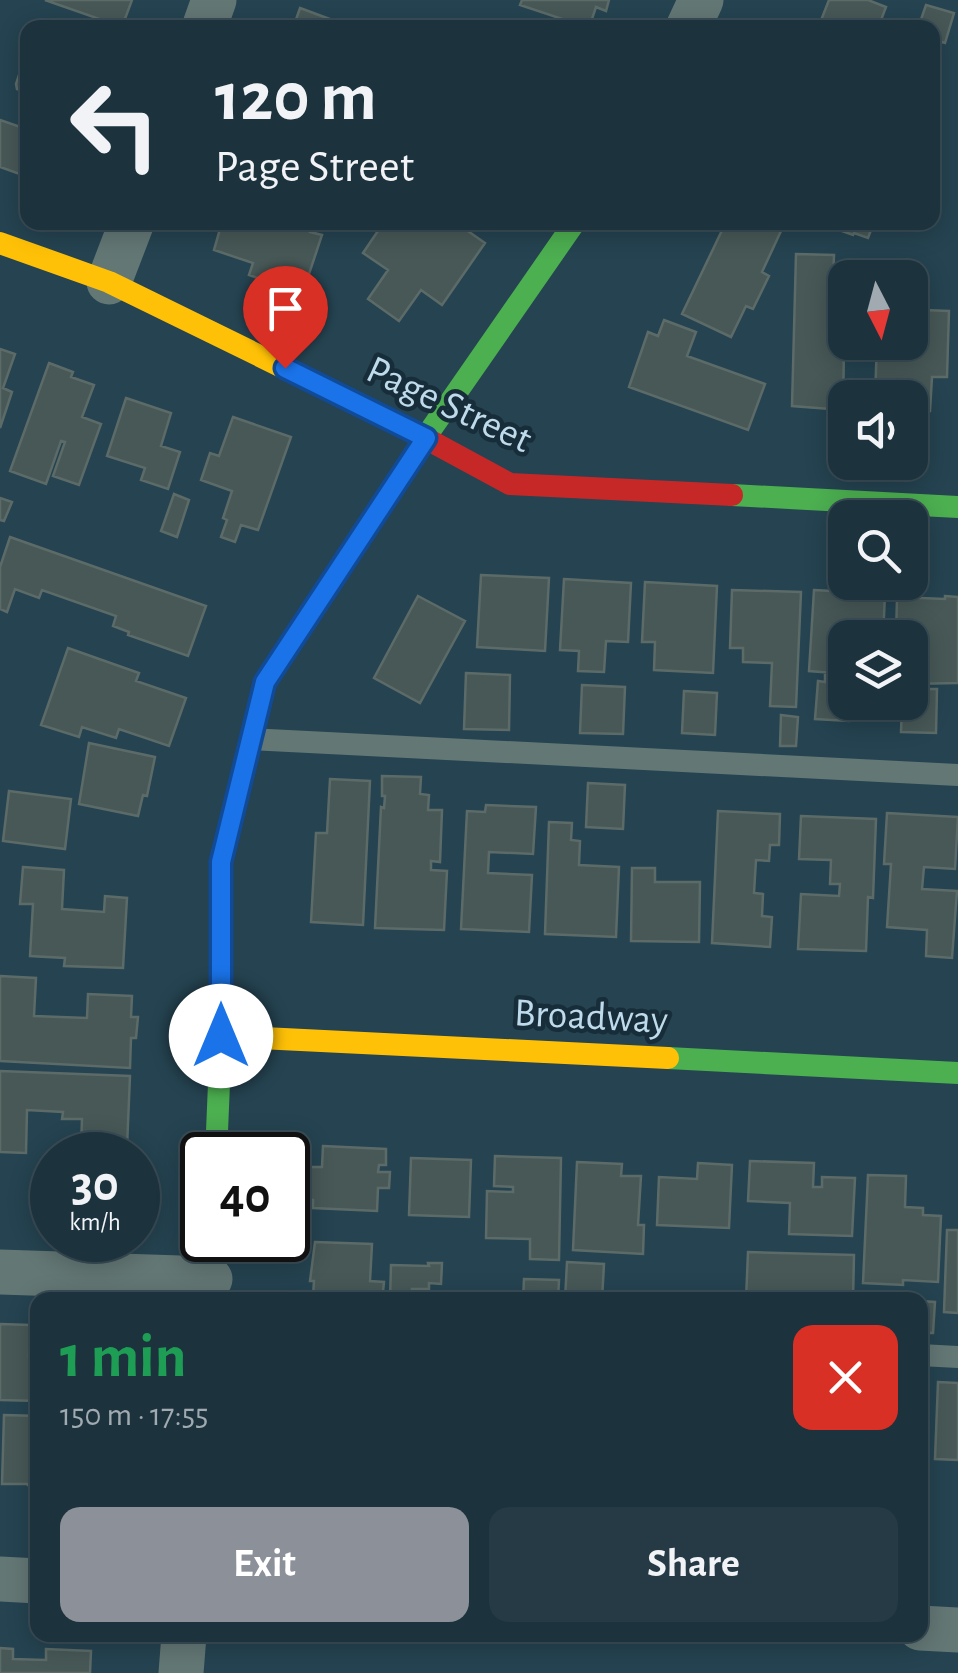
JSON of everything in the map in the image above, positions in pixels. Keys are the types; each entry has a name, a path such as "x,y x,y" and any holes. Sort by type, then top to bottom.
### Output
{"street":[{"path":"110,282 129,230"},
{"path":"217,1132 221,862 265,682 569,230"},
{"name":"Page Street","path":"0,243 110,282 426,438 510,484 958,507"},
{"name":"Broadway","path":"221,1036 958,1072"},
{"path":"0,1272 210,1273"},
{"path":"0,1579 30,1581"},
{"path":"928,1628 958,1630"},
{"path":"181,1673 183,1642"}],"lane":[{"path":"251,739 958,775"},
{"path":"928,1356 958,1357"}],"building":[{"path":"45,0 132,0 125,20 102,20"},
{"path":"522,0 609,0 606,11 596,7 592,20 565,20 520,5"},
{"path":"829,0 868,0 886,7 881,20 821,20"},
{"path":"926,5 954,13 945,43 940,41 940,20 921,20"},
{"path":"300,8 332,20 296,20"},
{"path":"0,120 20,127 20,174 0,167"},
{"path":"220,230 311,230 322,235 306,283 297,280 293,290 249,275 253,263 214,250"},
{"path":"379,230 466,230 485,243 442,305 421,290 399,321 368,299 388,270 363,253"},
{"path":"722,230 781,231 762,272 769,276 753,309 746,306 731,337 682,314"},
{"path":"839,230 871,230 868,238"},
{"path":"796,254 834,255 834,260 828,260 828,360 844,360 843,380 828,380 828,409 792,406"},
{"path":"928,310 949,311 947,377 932,377 930,411 928,380 876,380 876,360 928,360"},
{"path":"664,320 696,332 687,356 765,384 748,430 629,387 648,332 658,336"},
{"path":"0,349 15,354 3,388 12,392 0,428"},
{"path":"49,363 94,385 82,417 101,424 79,485 53,476 65,442 61,441 46,484 10,471"},
{"path":"126,398 171,413 161,446 180,452 168,489 141,480 145,468 107,456"},
{"path":"233,417 291,437 258,530 241,525 235,542 221,537 232,491 201,480 210,453 219,456"},
{"path":"174,494 189,500 177,537 161,531"},
{"path":"0,498 12,502 4,521 0,520"},
{"path":"10,537 206,606 188,656 128,635 129,632 113,626 116,616 42,590 39,598 15,589 7,612 0,609 0,567"},
{"path":"481,575 549,578 545,651 477,647"},
{"path":"564,579 631,583 628,642 606,641 604,672 578,671 579,651 560,650"},
{"path":"645,582 717,586 713,673 654,670 655,642 642,642"},
{"path":"732,590 801,592 796,707 770,706 772,663 743,662 743,648 730,648"},
{"path":"814,590 828,591 828,600 885,600 884,620 828,620 828,673 809,671"},
{"path":"418,596 465,621 420,703 374,678"},
{"path":"958,597 958,683 928,684 928,620 896,620 897,600"},
{"path":"68,648 139,673 136,681 186,698 169,746 119,729 116,738 82,727 79,737 41,725"},
{"path":"466,673 510,675 509,730 464,729"},
{"path":"828,674 828,720 815,719 818,681 825,682"},
{"path":"582,685 625,687 623,734 580,733"},
{"path":"928,689 937,689 936,733 901,732 901,720 928,720"},
{"path":"684,691 717,693 715,735 682,733"},
{"path":"781,715 798,717 796,746 780,746"},
{"path":"89,743 155,757 147,796 143,795 138,816 79,804"},
{"path":"382,776 421,777 420,794 429,795 428,810 442,810 440,862 431,861 431,870 447,871 444,930 375,928 381,807 384,808 385,796"},
{"path":"330,779 370,781 363,925 311,922 316,833 327,833"},
{"path":"588,783 625,785 623,829 586,827"},
{"path":"9,791 71,799 65,849 3,841"},
{"path":"486,805 536,807 533,854 489,852 488,873 532,875 529,932 461,929 467,811 485,812"},
{"path":"718,811 780,814 779,845 770,845 769,861 756,860 754,893 763,894 762,916 772,917 770,947 712,943"},
{"path":"887,813 958,817 955,869 924,867 922,889 957,891 952,958 926,956 927,930 887,927 891,864 884,864"},
{"path":"801,816 876,819 866,951 798,949 801,894 839,896 840,884 830,884 831,860 799,859"},
{"path":"549,822 572,823 571,840 580,841 579,865 619,867 616,937 545,934"},
{"path":"23,867 64,870 62,909 104,912 105,896 127,898 123,968 64,966 65,958 30,956 33,904 20,904"},
{"path":"632,868 655,868 655,882 700,882 699,942 631,941"},
{"path":"0,976 36,978 34,1016 87,1018 88,994 132,996 131,1017 138,1017 136,1038 131,1038 130,1068 0,1061"},
{"path":"0,1071 130,1076 128,1132 82,1132 82,1119 62,1119 63,1112 27,1110 26,1153 0,1152"},
{"path":"323,1146 386,1149 386,1165 379,1165 378,1172 390,1172 389,1188 378,1188 377,1211 313,1208 310,1167 322,1167"},
{"path":"495,1156 561,1158 559,1260 530,1259 530,1239 486,1238 487,1191 513,1192 513,1187 494,1186"},
{"path":"411,1158 471,1160 469,1217 409,1215"},
{"path":"750,1161 814,1163 813,1187 822,1187 822,1177 855,1178 852,1236 789,1234 790,1203 748,1201"},
{"path":"577,1162 622,1164 621,1176 641,1176 638,1225 644,1225 643,1254 573,1250"},
{"path":"698,1163 732,1165 729,1228 657,1225 659,1177 697,1179"},
{"path":"868,1175 906,1176 905,1207 923,1208 923,1215 941,1216 938,1282 863,1283"},
{"path":"947,1230 958,1230 958,1313 944,1312"},
{"path":"315,1242 372,1244 370,1281 384,1282 383,1292 313,1292 314,1281 310,1281"},
{"path":"748,1252 854,1255 853,1292 746,1292"},
{"path":"567,1262 604,1264 602,1292 565,1292"},
{"path":"428,1263 442,1263 441,1284 429,1283 429,1289 412,1292 390,1292 391,1265 429,1266"},
{"path":"524,1279 559,1280 558,1292 523,1292"},
{"path":"928,1302 935,1302 933,1333 928,1333"},
{"path":"0,1324 30,1325 30,1401 0,1400"},
{"path":"938,1382 958,1383 958,1460 935,1459"},
{"path":"4,1415 30,1416 30,1487 2,1484"},
{"path":"0,1648 13,1649 13,1659 46,1660 46,1649 91,1651 90,1673 0,1673"}],"traffic: fast":[{"path":"217,1132 221,862 265,681 425,438 569,230"},
{"path":"732,495 958,507"},
{"path":"668,1058 958,1073"}],"traffic: slow":[{"path":"0,243 109,282 321,386"},
{"path":"221,1036 668,1058"}],"traffic: jam":[{"path":"321,386 510,484 732,495"}],"route":[{"path":"221,1036 221,862 265,682 426,438 285,368"}]}
